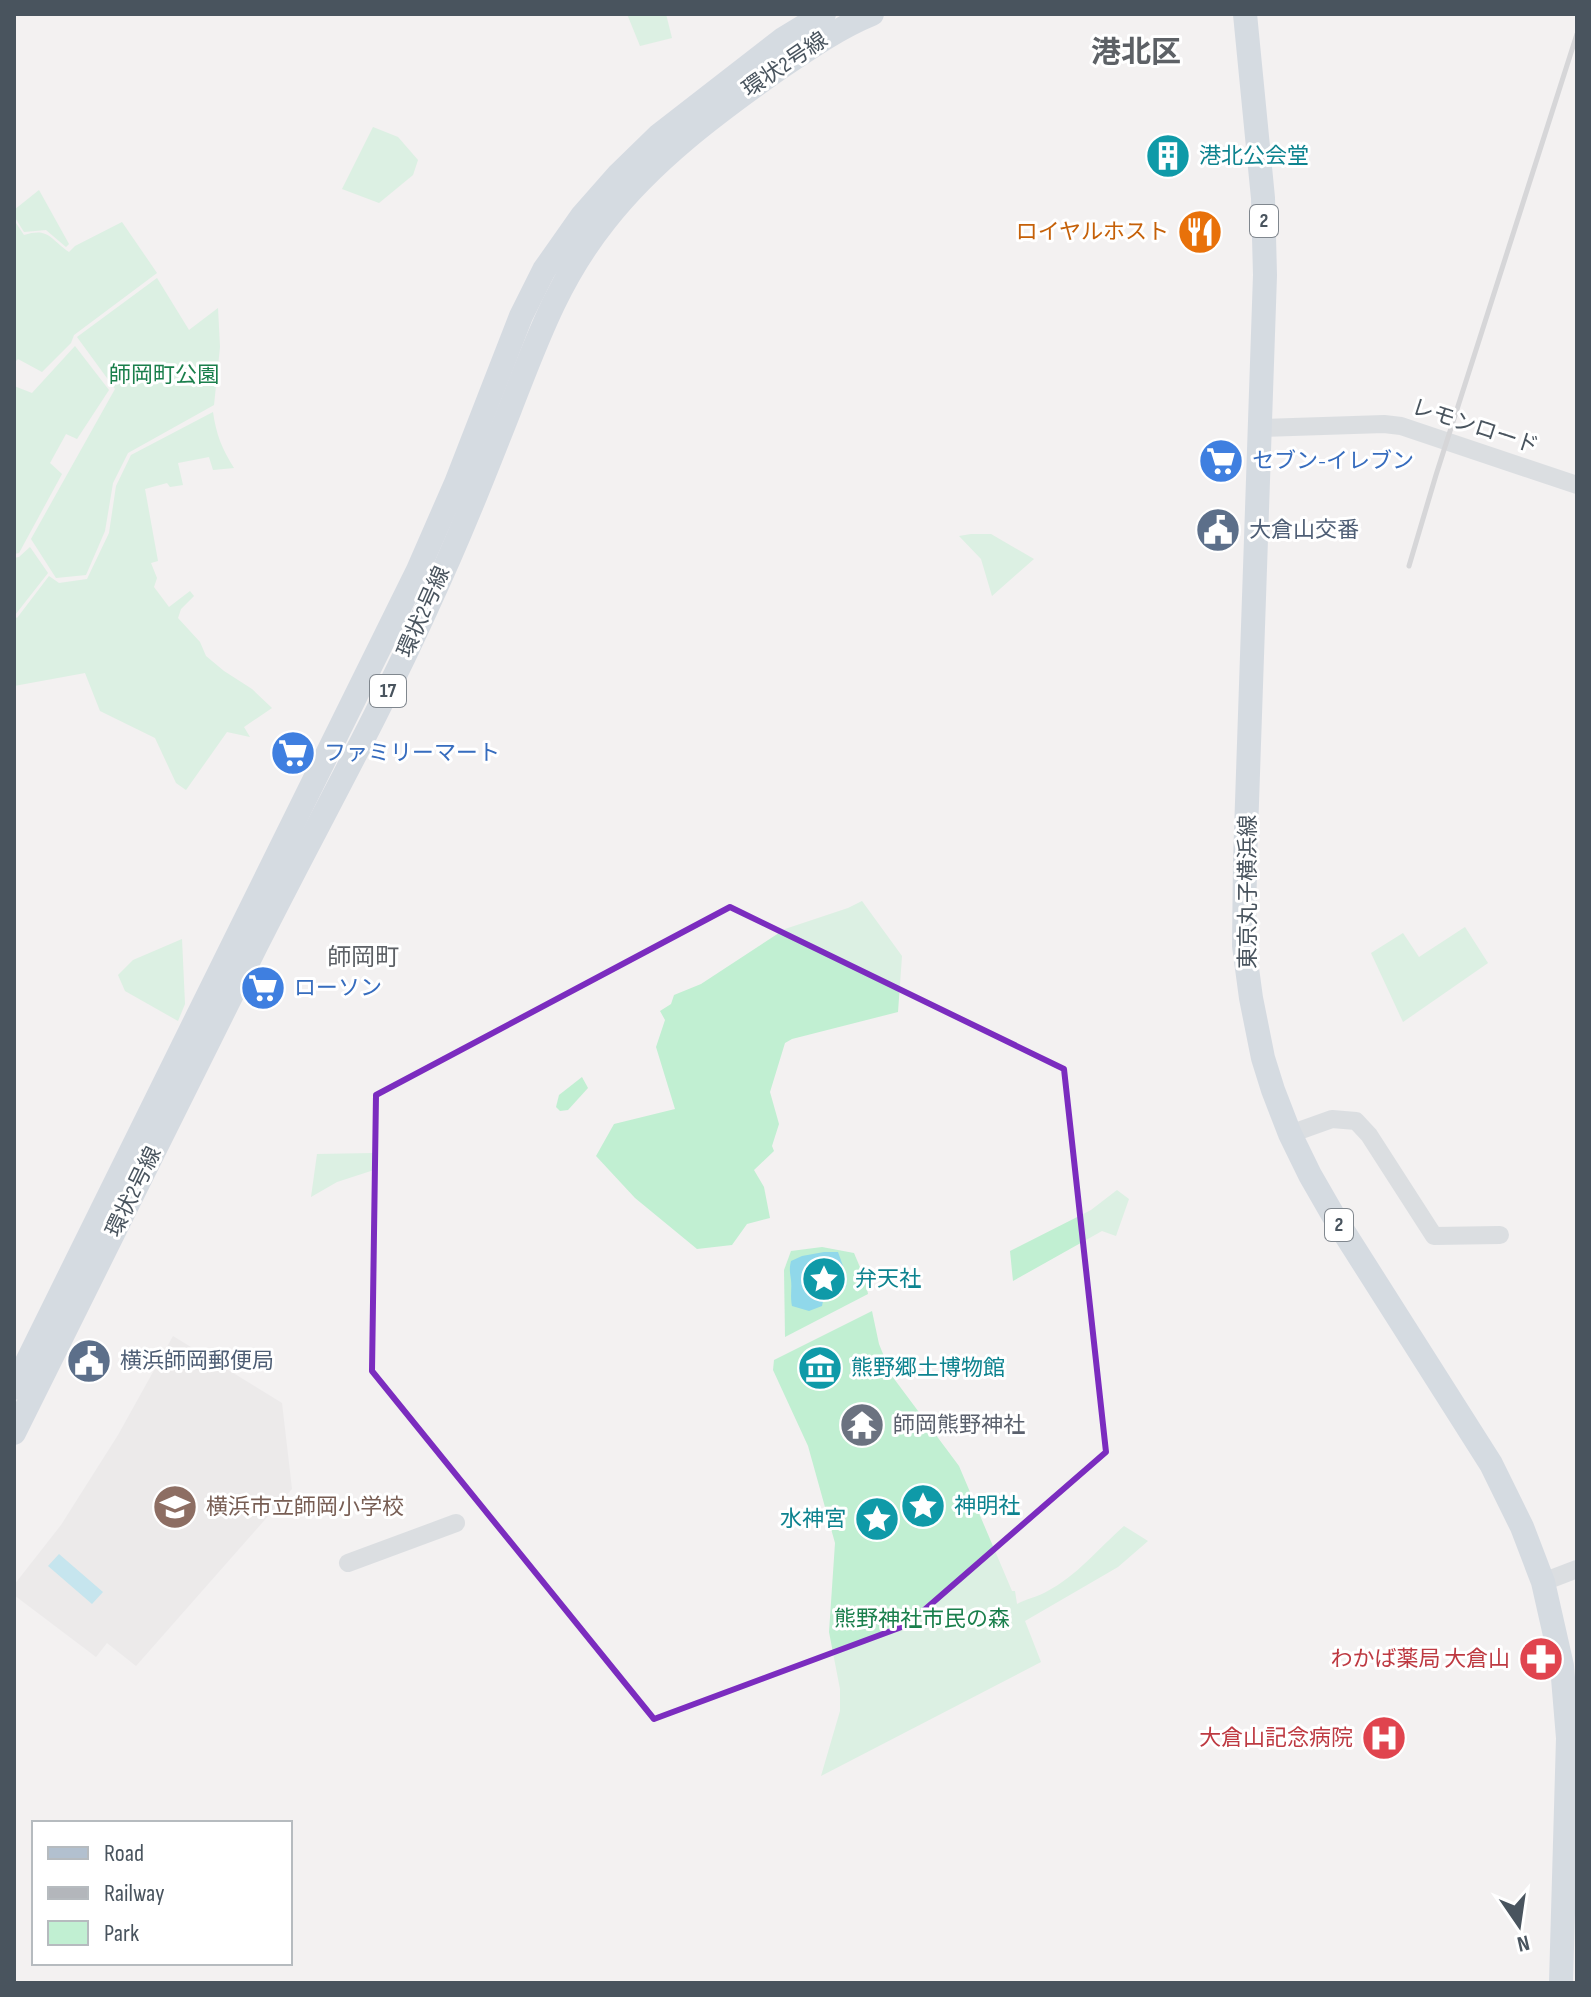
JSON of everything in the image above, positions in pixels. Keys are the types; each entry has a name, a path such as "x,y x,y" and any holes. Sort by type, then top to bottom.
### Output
{"main road":[{"name":"環状2号線","path":"14,1388 418,570 456,483 521,316 544,270 582,216 658,136 783,39 824,14"},
{"name":"環状2号線","path":"14,1433 250,957 371,726 429,604 541,329 579,257 607,219 665,155 729,103 846,25 872,14"},
{"name":"東京丸子横浜線","path":"1245,14 1263,198 1265,275 1245,861 1244,946 1251,998 1273,1090 1310,1175 1491,1464 1522,1527 1543,1582 1562,1666 1568,1738 1561,1983"}],"street":[{"name":"レモンロード","path":"1261,428 1401,426 1577,485"},
{"path":"1290,1134 1332,1119 1356,1121 1369,1135 1434,1236 1500,1235"},
{"path":"348,1563 456,1523"},
{"path":"1543,1582 1577,1569"}],"highlighted area":[{"path":"730,907 1064,1069 1106,1452 907,1625 654,1719 372,1371 376,1095"}],"shaded area":[{"name":"横浜市立師岡小学校","path":"173,1336 282,1403 292,1489 136,1666 107,1643 96,1657 14,1595 14,1585 61,1525 118,1435"}],"green space":[{"path":"627,14 666,14 672,38 640,46"},
{"path":"373,127 398,137 418,160 413,175 379,203 342,189"},
{"path":"39,190 69,244 66,247 46,230 24,232 14,216 14,210"},
{"path":"14,220 24,235 44,233 69,252 122,222 157,273 74,335 71,343 42,372 18,359 14,363"},
{"name":"師岡町公園","path":"157,278 189,330 218,308 220,347 214,405 128,453 113,483 105,531 86,575 56,578 31,539 115,389 77,337"},
{"path":"75,346 109,390 77,439 66,434 50,463 62,474 19,553 14,554 14,386 32,393"},
{"path":"213,412 220,441 234,468 213,470 209,457 178,463 183,485 170,487 167,483 145,489 158,561 151,563 157,578 154,587 169,607 190,591 194,596 181,609 178,618 200,642 206,656 252,689 272,708 244,727 250,737 227,732 186,790 176,783 155,738 100,711 85,673 14,686 14,616 17,618 49,576 59,583 87,579 109,533 116,486 131,455"},
{"path":"991,534 1034,559 992,596 981,559 959,536"},
{"path":"30,547 48,573 15,615 14,558"},
{"path":"862,901 902,956 898,1012 785,1043 770,1092 779,1124 772,1146 774,1151 754,1170 764,1187 770,1218 747,1224 732,1245 697,1249 635,1198 596,1156 614,1124 675,1109 656,1047 665,1020 660,1011 671,1004 674,995 701,984 785,929"},
{"path":"1465,927 1488,963 1403,1022 1371,953 1403,933 1419,957"},
{"path":"182,939 185,1004 178,1021 125,991 118,975 133,960"},
{"path":"582,1077 588,1088 568,1110 560,1111 556,1107 559,1095"},
{"path":"374,1153 377,1169 337,1182 311,1197 317,1154"},
{"path":"1117,1190 1129,1199 1116,1236 1102,1231 1013,1281 1010,1251 1091,1210"},
{"path":"822,1247 854,1253 868,1294 785,1337 784,1270 791,1251"},
{"name":"熊野神社市民の森","path":"872,1311 879,1344 892,1376 959,1466 1012,1591 1015,1591 1017,1604 1046,1592 1068,1578 1124,1526 1148,1541 1118,1567 1025,1621 1041,1662 821,1776 840,1711 840,1689 829,1632 835,1543 808,1446 773,1370 774,1360"}],"water":[{"path":"824,1252 838,1252 847,1277 846,1287 838,1291 824,1269 819,1271 824,1296 822,1306 809,1311 792,1306 791,1261"},
{"path":"59,1554 103,1592 92,1604 48,1566"}],"railway":[{"path":"1409,566 1577,34"}],"place":[{"name":"港北公会堂","path":"1168,156"},
{"name":"ロイヤルホスト","path":"1200,232"},
{"name":"セブン-イレブン","path":"1221,461"},
{"name":"大倉山交番","path":"1218,530"},
{"name":"ファミリーマート","path":"293,753"},
{"name":"ローソン","path":"263,988"},
{"name":"弁天社","path":"824,1279"},
{"name":"横浜師岡郵便局","path":"89,1361"},
{"name":"熊野郷土博物館","path":"820,1368"},
{"name":"師岡熊野神社","path":"862,1425"},
{"name":"神明社","path":"923,1506"},
{"name":"横浜市立師岡小学校","path":"175,1507"},
{"name":"水神宮","path":"877,1519"},
{"name":"わかば薬局 大倉山","path":"1541,1659"},
{"name":"大倉山記念病院","path":"1384,1738"}],"district":[{"name":"港北区","path":"1136,53"},
{"name":"師岡町","path":"363,957"}]}
